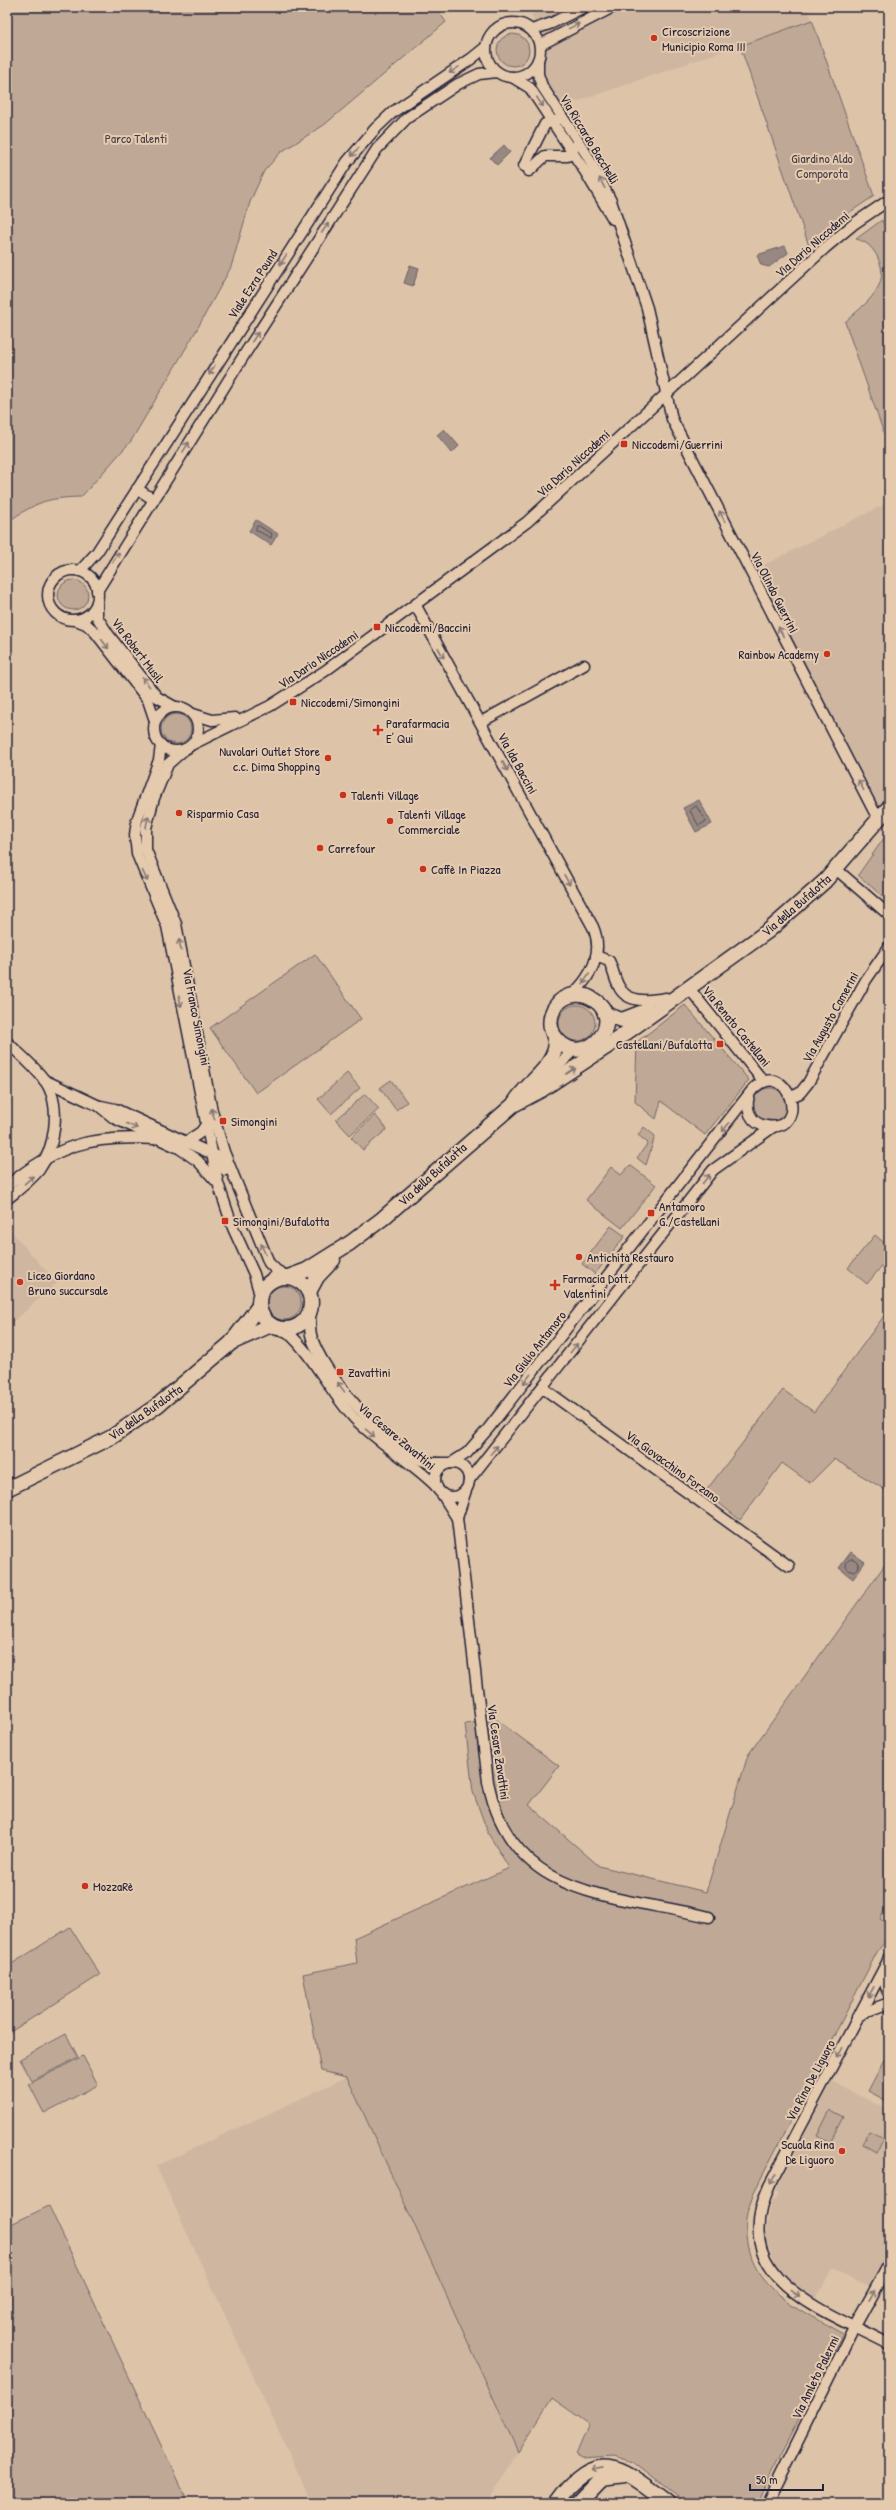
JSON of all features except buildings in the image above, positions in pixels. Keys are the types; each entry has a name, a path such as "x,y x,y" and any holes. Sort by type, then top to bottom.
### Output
{"street":[{"path":"532,30 552,23 584,7"},
{"path":"540,45 613,7"},
{"path":"97,595 92,580 80,571 68,571 57,576 51,584 48,597 55,613 66,619 76,620 90,613 97,595 153,499 371,157 388,136 412,114 458,84 478,74 497,72 512,77 528,73 538,60 540,45 532,30 522,24 505,23 491,33 486,47 488,60 497,72"},
{"name":"Viale Ezra Pound","path":"80,571 93,558 340,172 365,139 392,112 471,59 486,47"},
{"name":"Via Riccardo Bacchelli","path":"538,60 537,68 540,82 578,140 611,201 645,301 667,395"},
{"name":"Via Riccardo Bacchelli","path":"512,77 530,88 572,151 621,232"},
{"path":"564,120 552,120 544,126 527,168 545,156 567,156 572,151 578,140"},
{"name":"Via Dario Niccodemi","path":"189,746 251,715 326,671 416,606 527,522 667,395 825,248 855,223 889,200"},
{"path":"230,342 246,352"},
{"name":"Via Olindo Guerrini","path":"667,395 670,411 679,433 878,819"},
{"path":"138,489 153,499"},
{"name":"Via Robert Musil","path":"97,595 96,616 157,697 175,707"},
{"name":"Via Ida Baccini","path":"416,606 595,932 596,956"},
{"name":"Via Robert Musil","path":"76,620 86,624 96,632 148,700 155,721"},
{"path":"481,722 584,665"},
{"path":"175,707 187,710 193,714 198,727 197,738 189,746 174,751 161,745 155,734 155,721 162,712 175,707"},
{"name":"Via Dario Niccodemi","path":"193,714 218,720 251,715"},
{"name":"Via Franco Simongini","path":"161,745 159,760 139,812 136,841 143,872 167,926 210,1152 218,1183 234,1228 251,1267 259,1300"},
{"name":"Via Franco Simongini","path":"189,746 170,761 156,792 147,821 146,850 176,924 212,1111 245,1206 269,1263 276,1270 288,1277"},
{"name":"Via della Bufalotta","path":"513,1105 531,1095 637,1026 688,987 773,927 836,869 889,807"},
{"path":"836,869 889,915"},
{"name":"Via Augusto Camerini","path":"791,1097 800,1093 808,1083 868,976 889,947"},
{"path":"572,995 586,980 596,956 609,961 618,986 628,996 644,1000 666,998"},
{"name":"Via della Bufalotta","path":"605,1014 618,1020 630,1019 688,987"},
{"name":"Via Renato Castellani","path":"688,987 764,1082"},
{"path":"572,995 591,997 600,1004 605,1014 606,1026 599,1041"},
{"name":"Via della Bufalotta","path":"288,1277 307,1270 382,1219 513,1105 547,1065 556,1046 551,1018 554,1009 561,1000 572,995"},
{"name":"Via della Bufalotta","path":"531,1095 574,1049 588,1048 599,1041 637,1026"},
{"path":"553,1034 561,1043 574,1049"},
{"path":"7,1042 44,1080 51,1092 54,1118 52,1139 46,1157 34,1176 7,1199"},
{"path":"44,1080 99,1106 114,1118 160,1139 193,1157 218,1183"},
{"path":"468,1484 464,1467 451,1463 440,1467 436,1473 438,1490 448,1496 456,1496 468,1484 716,1167 772,1127 780,1124 789,1116 792,1107 791,1097 787,1089 780,1084 764,1082"},
{"name":"Via Giulio Antamoro","path":"451,1463 467,1453 488,1429 756,1086 764,1082"},
{"path":"749,1096 748,1109 752,1118 762,1126 772,1127"},
{"path":"99,1106 115,1109 210,1152 220,1159 232,1189 245,1206"},
{"path":"186,1142 201,1132 205,1126"},
{"path":"7,1186 46,1157 91,1140 105,1138 160,1139"},
{"path":"234,1228 250,1219"},
{"name":"Via della Bufalotta","path":"309,1292 321,1273 350,1242"},
{"path":"288,1277 301,1282 309,1292 311,1308 301,1324 277,1327 263,1317 259,1300 270,1281 288,1277"},
{"name":"Via della Bufalotta","path":"7,1489 125,1429 189,1380 231,1343 259,1300"},
{"name":"Via Cesare Zavattini","path":"311,1308 310,1329 314,1344 336,1380 360,1411 416,1457 430,1462 451,1463"},
{"name":"Via della Bufalotta","path":"231,1343 277,1327"},
{"name":"Via Cesare Zavattini","path":"277,1327 296,1339 332,1392 355,1419 438,1490 457,1518"},
{"name":"Via Giovacchino Forzano","path":"543,1388 789,1566"},
{"name":"Via Cesare Zavattini","path":"468,1484 457,1518 488,1782 494,1808 509,1836 530,1862 573,1886 598,1894 709,1917"},
{"path":"887,1962 884,1979 889,1994"},
{"name":"Via Rina De Liguoro","path":"887,1962 769,2186 758,2220 759,2238 763,2257 775,2276 802,2298 889,2344"},
{"path":"858,2017 870,2010 889,2003"},
{"name":"Via Amleto Palermi","path":"767,2503 855,2326 889,2264"},
{"path":"556,2503 577,2478 596,2468 616,2469 634,2477 668,2503"},
{"path":"578,2503 601,2479 609,2477 634,2477"}],"shaded area":[{"path":"547,7 808,7 812,20 561,107 541,70 547,49 531,15"},
{"path":"889,502 889,804 880,814 752,571"},
{"path":"7,1227 57,1283 7,1327"},
{"path":"347,2077 518,2452 487,2503 312,2503 156,2166"},
{"name":"Scuola Rina De Liguoro","path":"832,2081 889,2111 889,2248 869,2287 832,2268 816,2299 798,2288 776,2266 767,2242 766,2228 771,2201 775,2200 779,2193 775,2191"}],"green space":[{"name":"Parco Talenti","path":"7,7 435,7 446,22 324,125 281,152 264,171 250,202 231,267 196,331 131,441 81,497 42,502 7,522"},
{"name":"Giardino Aldo Comporota","path":"812,20 874,196 832,224 809,246 740,46"},
{"path":"510,34 516,34 525,38 529,50 525,62 516,66 510,66 501,62 497,53 497,47 501,38"},
{"path":"882,220 889,240 889,448 845,322 868,301 879,285 882,276 881,266 877,256 868,245 863,241 856,239"},
{"path":"73,580 84,584 88,595 84,606 73,610 62,606 58,595 62,584"},
{"path":"176,714 182,715 190,723 190,735 182,743 176,744 170,743 162,735 161,729 162,723 170,715"},
{"path":"889,831 889,902 858,875"},
{"path":"315,954 361,1019 256,1093 210,1028"},
{"path":"577,1005 587,1008 592,1013 595,1023 592,1033 587,1038 577,1041 567,1038 562,1033 559,1023 562,1013 567,1008"},
{"path":"685,1005 749,1080 705,1135 661,1101 656,1119 635,1102 637,1042"},
{"path":"347,1073 360,1088 331,1114 318,1099"},
{"path":"391,1080 407,1102 396,1110 380,1088"},
{"path":"767,1088 773,1088 777,1089 784,1095 787,1105 786,1112 780,1119 773,1122 767,1122 763,1121 756,1115 753,1108 753,1102 754,1098 760,1091"},
{"path":"365,1094 379,1109 350,1135 336,1120"},
{"path":"375,1115 387,1129 363,1150 351,1137"},
{"path":"644,1127 655,1136 646,1165 637,1158 648,1143 638,1135"},
{"path":"630,1165 656,1185 622,1228 586,1200 611,1167 621,1175"},
{"path":"611,1226 625,1236 595,1274 582,1264"},
{"path":"875,1235 889,1247 889,1257 867,1284 848,1268"},
{"path":"284,1286 296,1291 301,1303 296,1315 284,1320 272,1315 267,1303 272,1291"},
{"path":"889,1309 889,1492 834,1459 810,1483 782,1463 740,1520 705,1492 783,1390 814,1412"},
{"path":"889,1559 889,1901 880,1919 889,1925 889,1936 877,1952 754,2192 746,2218 747,2241 752,2260 762,2277 775,2291 790,2303 843,2334 756,2503 686,2503 633,2462 615,2456 581,2458 576,2455 589,2424 552,2398 518,2452 347,2077 321,2071 303,1974 357,1963 354,1938 509,1868 488,1833 473,1792 465,1724 497,1720 559,1766 529,1805 599,1866 706,1892 748,1755"},
{"path":"70,1927 100,1975 7,2034 7,1967"},
{"path":"66,2034 78,2057 32,2081 20,2059"},
{"path":"889,2051 889,2102 868,2091"},
{"path":"83,2056 98,2085 44,2113 29,2084"},
{"path":"830,2110 843,2117 830,2142 817,2136"},
{"path":"869,2131 883,2138 876,2152 862,2144"},
{"path":"49,2206 188,2503 7,2503 7,2226"}],"water":[{"path":"504,145 510,152 497,165 490,158"},
{"path":"785,246 788,253 769,267 761,265 757,255"},
{"path":"410,265 419,268 413,286 404,283"},
{"path":"444,429 459,446 452,453 437,435"},
{"path":"256,520 278,534 271,545 249,531"},
{"path":"699,800 712,824 696,832 683,808"},
{"path":"851,1552 865,1562 853,1579 839,1568"}],"place":[{"name":"Circoscrizione Municipio Roma III","path":"654,38"},
{"name":"Niccodemi/Guerrini","path":"624,444"},
{"name":"Niccodemi/Baccini","path":"377,627"},
{"name":"Rainbow Academy","path":"827,654"},
{"name":"Niccodemi/Simongini","path":"293,702"},
{"name":"Parafarmacia E' Qui","path":"378,730"},
{"name":"Nuvolari Outlet Store c.c. Dima Shopping","path":"328,758"},
{"name":"Talenti Village","path":"343,795"},
{"name":"Risparmio Casa","path":"179,813"},
{"name":"Talenti Village Commerciale","path":"390,821"},
{"name":"Carrefour","path":"320,848"},
{"name":"Caffè In Piazza","path":"423,869"},
{"name":"Castellani/Bufalotta","path":"720,1044"},
{"name":"Simongini","path":"223,1121"},
{"name":"Antamoro G./Castellani","path":"651,1213"},
{"name":"Simongini/Bufalotta","path":"225,1221"},
{"name":"Antichità Restauro","path":"579,1257"},
{"name":"Liceo Giordano Bruno succursale","path":"20,1282"},
{"name":"Farmacia Dott. Valentini","path":"555,1285"},
{"name":"Zavattini","path":"340,1372"},
{"name":"MozzaRè","path":"85,1886"},
{"name":"Scuola Rina De Liguoro","path":"842,2151"}]}
